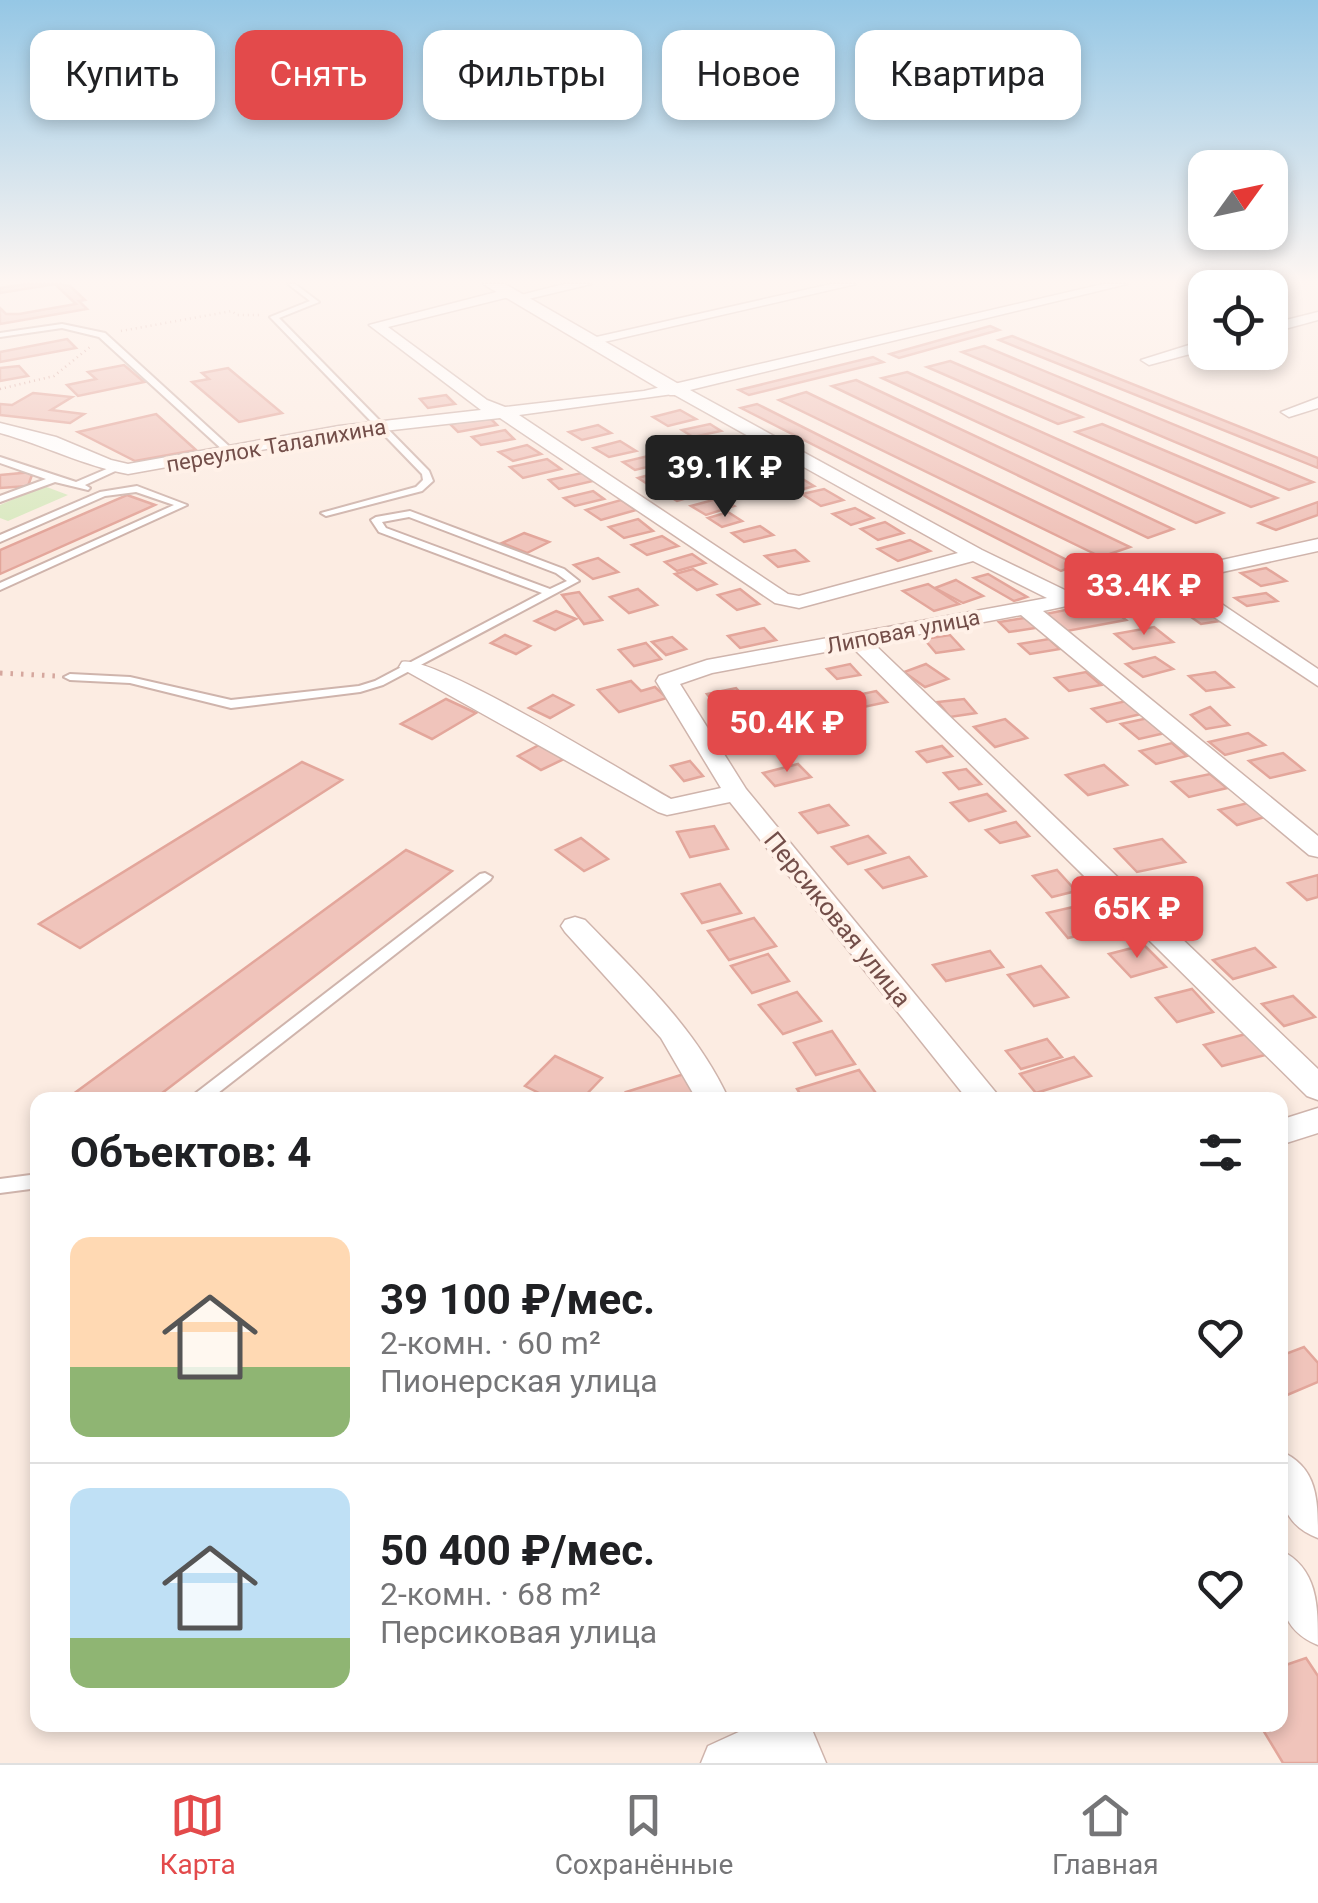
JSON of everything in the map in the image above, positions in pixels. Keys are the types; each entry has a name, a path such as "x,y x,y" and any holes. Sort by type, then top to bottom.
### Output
{"street":[{"path":"431,366 481,404 503,412 782,599 799,602 976,554"},
{"path":"637,366 976,554 1068,600"},
{"name":"переулок Талалихина","path":"0,428 27,433 119,467 160,466 228,450 376,426 678,390 777,366"},
{"path":"1288,412 1318,403"},
{"name":"Липовая улица","path":"666,682 707,668 1068,600 1317,544"},
{"path":"1168,577 1318,679"},
{"path":"1026,608 1318,849"},
{"path":"857,640 1318,1088"},
{"path":"410,667 459,689 667,808 736,794"},
{"name":"Персиковая улица","path":"666,682 736,794 979,1092"},
{"path":"575,926 663,1022 710,1092"},
{"path":"1288,1130 1318,1120"},
{"path":"1288,1480 1318,1518"},
{"path":"1288,1583 1318,1623"},
{"path":"725,1763 792,1740"}],"lane":[{"path":"136,366 228,450"},
{"path":"321,366 426,473 428,482 420,489 326,513"},
{"path":"0,460 104,494"},
{"path":"77,485 119,467"},
{"path":"0,499 55,479"},
{"path":"0,539 104,494 137,489 182,505 0,587"},
{"path":"358,506 382,530 550,593"},
{"path":"70,677 130,680 231,704 360,689 574,582 560,572 410,514 376,520"},
{"path":"208,1092 485,877"},
{"path":"0,1186 30,1183"}],"path":[{"path":"0,389 54,376 65,366"},
{"path":"0,673 70,677"}],"green space":[{"path":"44,486 68,495 8,521 0,518 0,505"}],"building":[{"path":"19,366 28,376 0,381 0,368"},
{"path":"125,366 144,382 78,396 67,385 96,379 88,372"},
{"path":"835,366 866,366 749,395 739,390"},
{"path":"962,366 1082,417 1058,424 927,367"},
{"path":"996,366 1033,366 1313,482 1289,490"},
{"path":"1064,366 1088,366 1318,458 1318,468"},
{"path":"228,368 282,413 239,422 192,382 209,379 202,373"},
{"path":"907,372 1223,513 1196,523 882,378"},
{"path":"856,380 1173,529 1148,538 832,386"},
{"path":"806,392 1130,547 1101,557 779,400"},
{"path":"33,393 72,397 51,410 84,414 70,423 0,415 0,404 12,405"},
{"path":"446,395 455,404 428,408 420,399"},
{"path":"757,404 1077,565 1061,571 741,408"},
{"path":"680,410 696,419 668,426 653,417"},
{"path":"156,414 196,450 135,461 78,432"},
{"path":"489,417 497,425 458,432 450,424"},
{"path":"710,424 721,431 693,437 682,430"},
{"path":"1102,424 1277,498 1251,507 1076,432"},
{"path":"598,425 611,433 582,440 569,432"},
{"path":"505,430 514,439 481,445 472,437"},
{"path":"728,438 742,445 719,451 705,444"},
{"path":"620,441 636,451 609,457 594,448"},
{"path":"527,445 541,454 513,461 499,452"},
{"path":"747,449 764,458 744,464 727,455"},
{"path":"652,455 664,463 635,470 623,462"},
{"path":"547,459 561,469 523,478 510,467"},
{"path":"776,465 790,473 765,479 751,471"},
{"path":"663,471 678,479 652,487 638,478"},
{"path":"33,472 28,486 0,488 0,475"},
{"path":"582,473 593,481 559,489 549,480"},
{"path":"801,478 814,486 790,493 777,485"},
{"path":"686,485 701,494 677,501 662,492"},
{"path":"824,489 843,500 821,506 802,494"},
{"path":"593,491 604,499 575,506 564,498"},
{"path":"127,495 155,505 0,574 0,550"},
{"path":"720,498 734,506 706,515 691,506"},
{"path":"621,500 636,510 601,520 586,510"},
{"path":"1318,502 1318,515 1276,530 1259,523"},
{"path":"855,508 873,518 851,525 833,514"},
{"path":"728,512 742,521 722,527 708,518"},
{"path":"638,519 653,531 624,538 609,527"},
{"path":"885,522 903,533 878,540 861,529"},
{"path":"760,526 773,535 744,542 732,533"},
{"path":"524,533 549,542 527,553 502,543"},
{"path":"662,536 678,546 647,555 632,545"},
{"path":"910,540 930,551 898,561 878,549"},
{"path":"795,550 808,561 778,567 765,556"},
{"path":"692,554 705,563 677,571 665,562"},
{"path":"598,558 618,572 593,579 574,565"},
{"path":"1266,568 1286,581 1261,586 1241,573"},
{"path":"693,569 716,584 697,590 675,574"},
{"path":"988,574 1027,597 1014,601 974,578"},
{"path":"956,580 983,596 963,603 935,588"},
{"path":"928,584 959,604 934,611 903,591"},
{"path":"638,589 657,605 629,613 610,597"},
{"path":"740,589 759,604 737,610 718,595"},
{"path":"579,592 602,620 584,624 562,595"},
{"path":"1150,593 1169,608 1143,613 1124,598"},
{"path":"1266,593 1277,601 1247,606 1235,598"},
{"path":"1070,609 1079,616 1113,610 1126,620 1067,631 1046,614"},
{"path":"1203,609 1220,621 1201,624 1184,612"},
{"path":"556,611 576,619 555,630 535,621"},
{"path":"1031,617 1042,627 1009,632 999,622"},
{"path":"1154,627 1173,642 1133,649 1115,634"},
{"path":"764,628 776,640 740,648 728,636"},
{"path":"505,635 530,646 516,654 491,643"},
{"path":"950,635 963,649 936,653 924,639"},
{"path":"672,637 686,649 666,655 652,642"},
{"path":"1049,639 1060,649 1030,654 1019,644"},
{"path":"646,643 661,659 634,666 619,650"},
{"path":"1155,657 1173,669 1143,677 1126,664"},
{"path":"850,664 860,675 837,679 827,669"},
{"path":"926,664 948,679 925,687 904,672"},
{"path":"1086,672 1101,685 1069,691 1055,678"},
{"path":"1215,672 1233,687 1206,691 1189,676"},
{"path":"631,681 641,691 655,687 667,698 619,712 598,690"},
{"path":"736,688 749,702 719,709 707,694"},
{"path":"876,691 887,702 845,711 834,700"},
{"path":"553,695 573,705 550,718 529,708"},
{"path":"446,699 476,713 432,739 401,724"},
{"path":"964,699 976,713 950,717 938,702"},
{"path":"1126,701 1141,714 1107,722 1092,709"},
{"path":"799,704 814,720 783,726 769,711"},
{"path":"1210,707 1229,725 1206,729 1191,715"},
{"path":"1148,718 1165,733 1139,739 1121,724"},
{"path":"1005,719 1027,738 995,747 974,727"},
{"path":"1248,733 1265,745 1225,755 1209,742"},
{"path":"1172,743 1187,756 1156,764 1140,751"},
{"path":"541,744 564,759 541,770 518,756"},
{"path":"942,746 952,756 927,762 917,752"},
{"path":"1283,753 1304,770 1270,778 1249,761"},
{"path":"690,761 703,776 684,781 671,766"},
{"path":"302,762 342,780 80,948 39,924"},
{"path":"798,764 811,777 775,786 763,773"},
{"path":"1104,765 1127,785 1088,795 1066,775"},
{"path":"966,769 981,784 959,789 944,773"},
{"path":"1210,774 1227,788 1189,797 1172,782"},
{"path":"987,794 1005,811 969,821 951,803"},
{"path":"1248,803 1265,817 1237,825 1219,810"},
{"path":"829,805 848,825 818,833 800,813"},
{"path":"1016,822 1029,836 1000,843 986,830"},
{"path":"714,826 728,849 690,857 677,832"},
{"path":"868,836 885,853 848,864 832,847"},
{"path":"581,838 608,859 584,871 556,850"},
{"path":"1162,839 1185,862 1137,872 1115,849"},
{"path":"406,850 452,871 163,1092 76,1092"},
{"path":"909,857 926,876 883,888 866,870"},
{"path":"1057,870 1076,891 1052,897 1033,876"},
{"path":"1318,875 1318,897 1307,900 1288,883"},
{"path":"720,884 741,913 702,923 682,894"},
{"path":"1170,887 1190,907 1163,914 1142,894"},
{"path":"1082,905 1103,930 1068,938 1047,913"},
{"path":"754,918 776,946 729,960 708,931"},
{"path":"1144,945 1166,967 1131,977 1109,954"},
{"path":"1255,948 1275,967 1233,979 1213,960"},
{"path":"990,951 1003,967 946,981 933,965"},
{"path":"768,954 789,981 752,993 731,966"},
{"path":"1041,966 1068,997 1034,1006 1008,975"},
{"path":"1192,989 1213,1012 1177,1022 1156,998"},
{"path":"797,992 821,1021 783,1034 759,1005"},
{"path":"1293,996 1315,1017 1284,1026 1262,1004"},
{"path":"832,1031 855,1064 816,1075 794,1043"},
{"path":"1246,1034 1265,1055 1222,1066 1204,1045"},
{"path":"1047,1039 1062,1057 1021,1069 1006,1051"},
{"path":"555,1056 602,1078 589,1092 537,1092 525,1086"},
{"path":"1074,1057 1091,1076 1035,1092 1020,1074"},
{"path":"859,1070 875,1092 799,1092 797,1089"},
{"path":"684,1074 695,1092 626,1092"},
{"path":"1304,1347 1318,1363 1318,1382 1288,1395 1288,1353"},
{"path":"1306,1658 1318,1676 1318,1763 1283,1763 1264,1732 1288,1732 1288,1664"}]}
